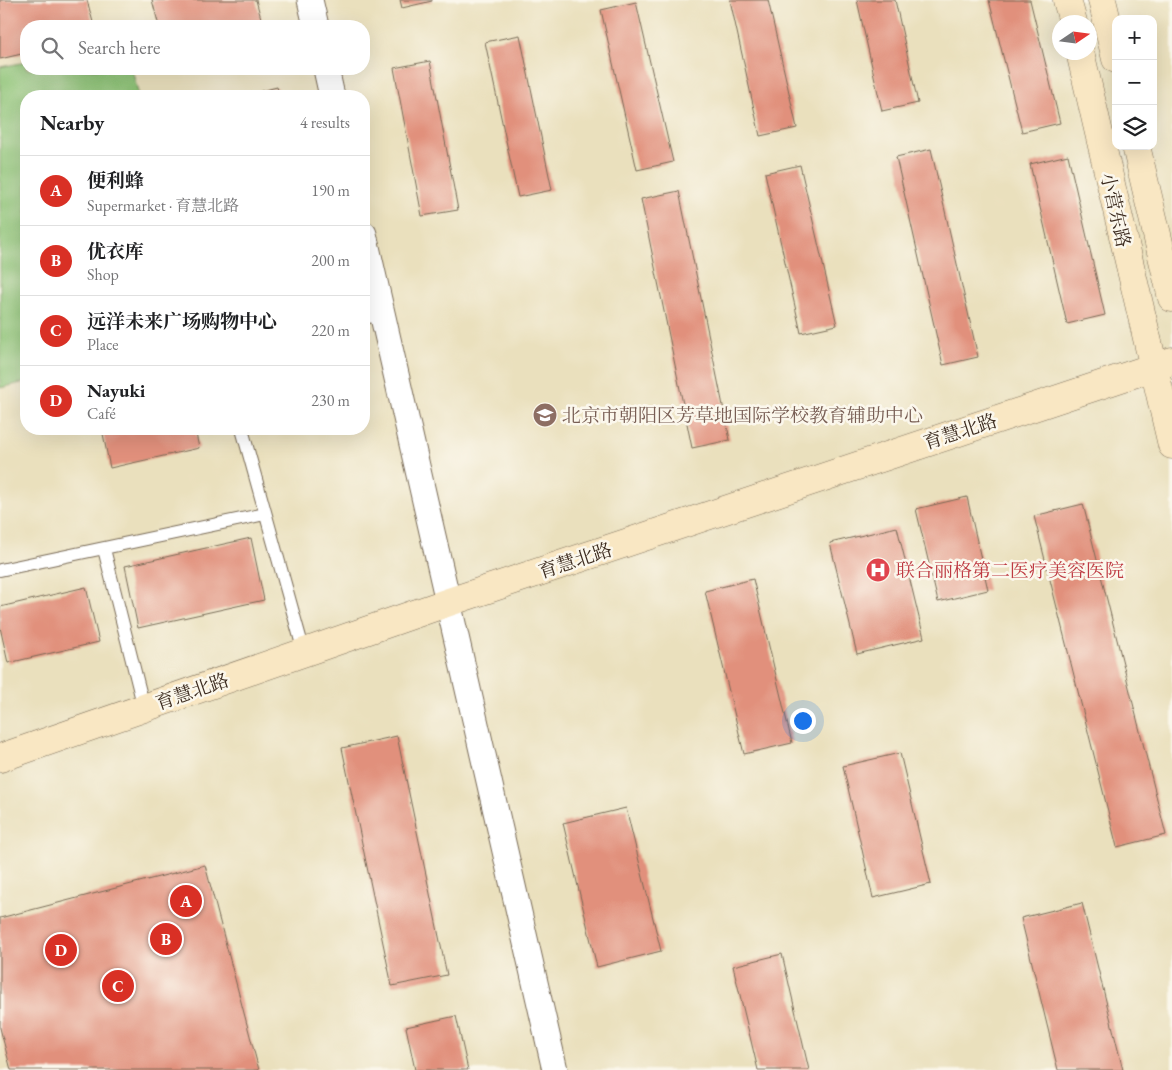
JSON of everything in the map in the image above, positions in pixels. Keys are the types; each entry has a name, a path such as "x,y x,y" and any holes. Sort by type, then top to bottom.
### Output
{"street":[{"path":"310,0 315,20"},
{"path":"1068,0 1071,15"},
{"path":"1102,0 1112,42"},
{"name":"小营东路","path":"1082,60 1162,364 1172,445"},
{"path":"327,75 331,90"},
{"name":"小营东路","path":"1137,150 1172,298"},
{"path":"370,289 373,316 449,602 555,1070"},
{"name":"育慧北路","path":"1,752 144,708 449,602 1162,364"}],"lane":[{"path":"244,435 304,652"},
{"path":"0,570 265,514"},
{"path":"104,549 144,708"}],"green space":[{"path":"20,63 20,75 134,75 137,90 20,90 20,383 0,388 0,67"}],"building":[{"path":"0,0 87,0 92,20 20,20 20,54 0,59"},
{"path":"152,0 256,0 261,20 157,20"},
{"path":"400,0 432,0 432,1 402,8"},
{"path":"730,0 768,0 797,128 760,136"},
{"path":"857,0 895,0 918,103 882,111"},
{"path":"989,0 1030,0 1060,123 1022,132"},
{"path":"636,2 673,162 637,170 601,10"},
{"path":"520,35 552,190 518,197 485,42"},
{"path":"430,61 458,210 422,216 394,68"},
{"path":"277,87 278,90 265,90"},
{"path":"931,149 978,357 943,365 896,157"},
{"path":"1068,155 1105,315 1067,324 1030,164"},
{"path":"800,165 837,325 801,333 765,173"},
{"path":"679,191 730,440 692,448 641,199"},
{"path":"103,435 196,435 199,448 110,468"},
{"path":"967,497 988,590 938,602 916,509"},
{"path":"1083,504 1166,835 1117,847 1034,516"},
{"path":"897,527 924,638 857,654 830,543"},
{"path":"251,538 264,600 138,628 125,566"},
{"path":"753,579 792,743 744,754 705,591"},
{"path":"86,587 99,642 8,663 0,627 0,607"},
{"path":"397,736 447,975 392,986 342,748"},
{"path":"900,753 931,884 873,898 843,766"},
{"path":"626,808 661,951 597,967 563,823"},
{"path":"205,865 259,1070 11,1070 0,1028 0,918"},
{"path":"1082,903 1123,1070 1058,1070 1021,918"},
{"path":"782,954 809,1070 758,1070 733,966"},
{"path":"456,1016 468,1070 415,1070 406,1027"}],"place":[{"name":"北京市朝阳区芳草地国际学校教育辅助中心","path":"545,415"},
{"name":"联合丽格第二医疗美容医院","path":"878,570"},
{"name":"便利蜂","path":"186,901"},
{"name":"优衣库","path":"166,939"},
{"name":"Nayuki","path":"61,950"},
{"name":"远洋未来广场购物中心","path":"118,986"}]}
